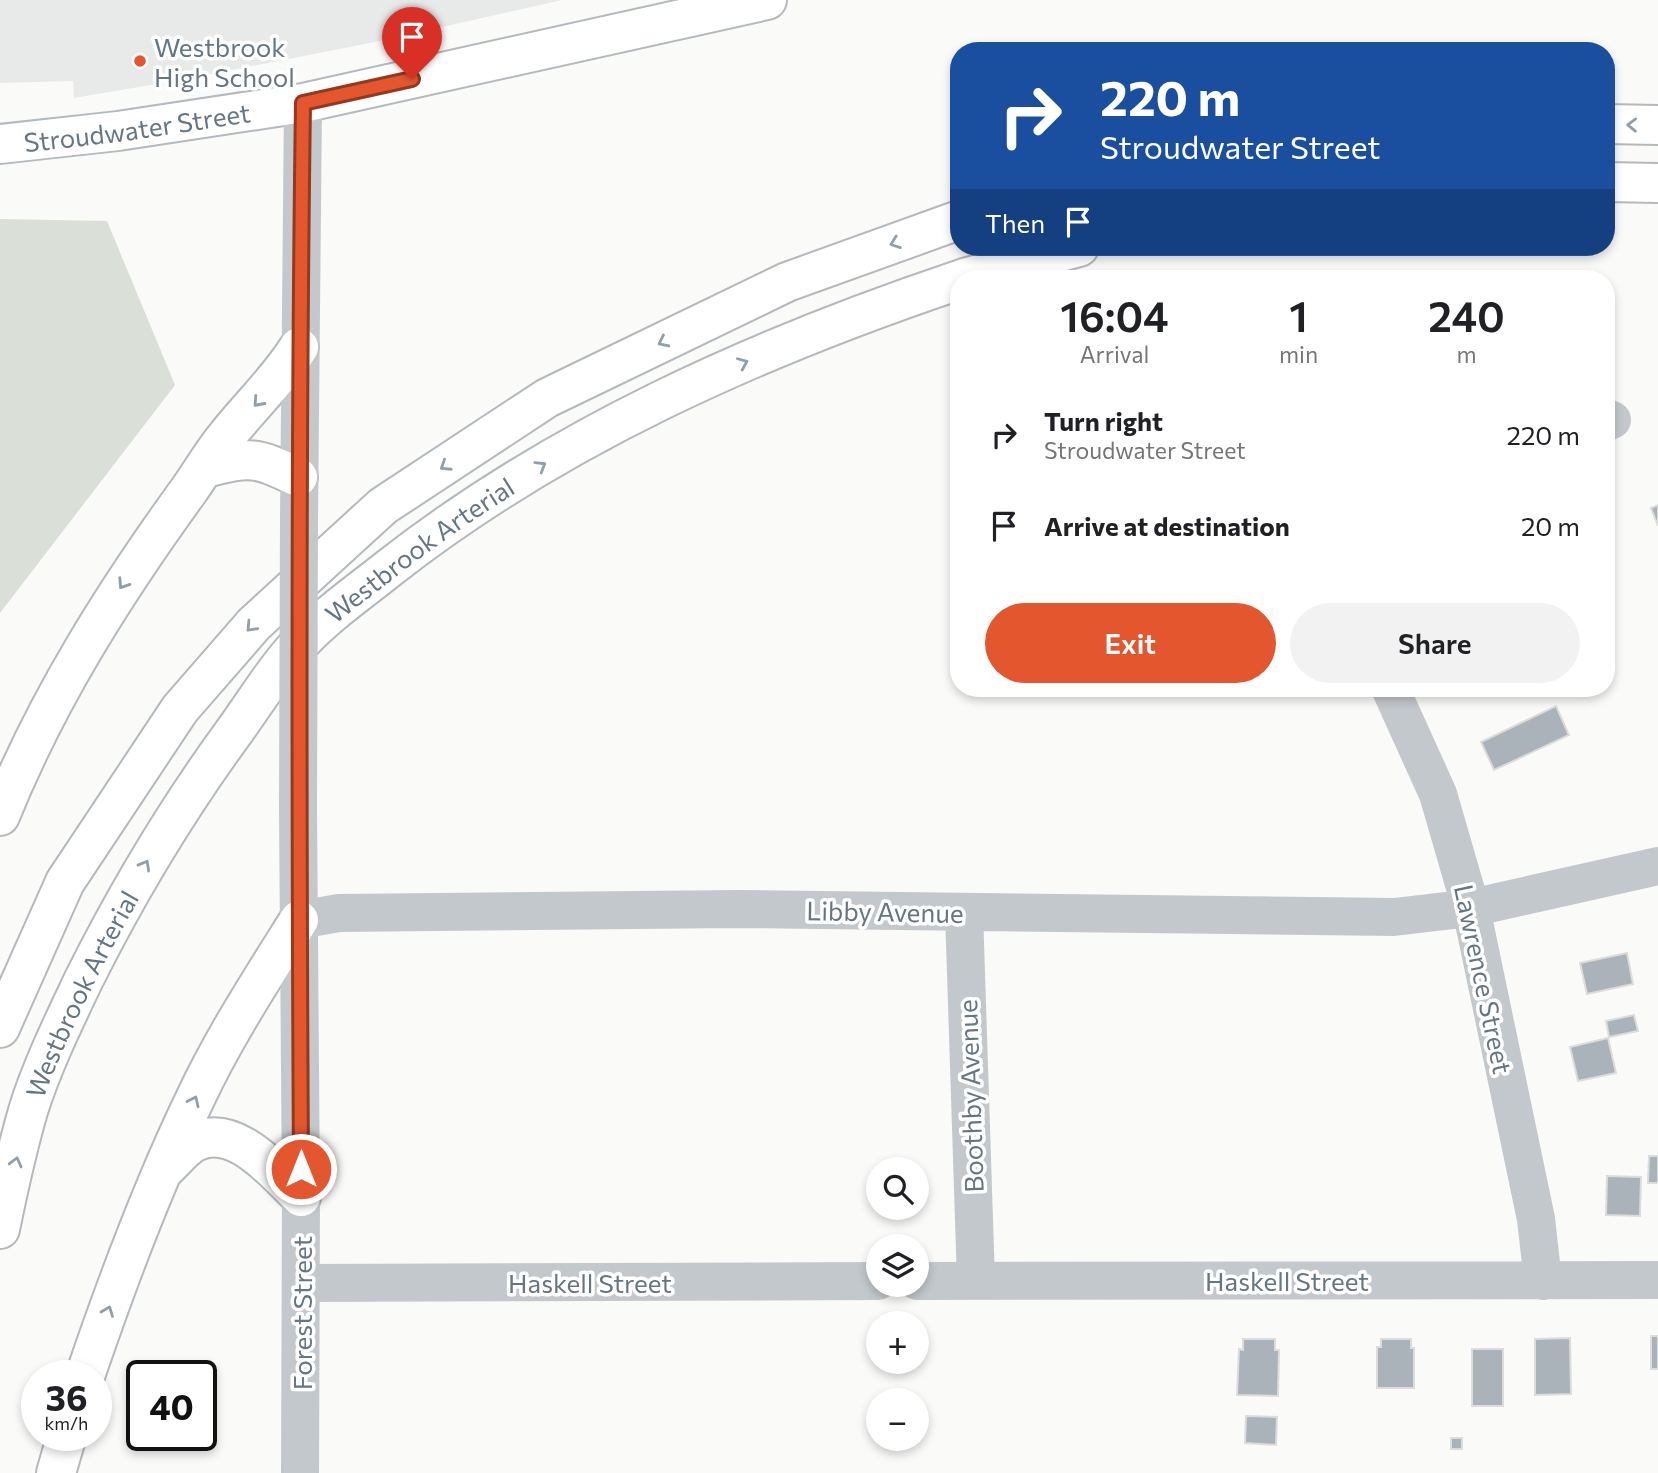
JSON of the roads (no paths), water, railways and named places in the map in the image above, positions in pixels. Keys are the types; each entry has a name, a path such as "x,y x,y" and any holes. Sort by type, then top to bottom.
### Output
{"main road":[{"name":"Stroudwater Street","path":"0,144 118,131 303,103 768,0"},
{"path":"1615,124 1658,125"},
{"path":"1615,182 1658,183"},
{"name":"Westbrook Arterial","path":"0,1028 65,882 180,709 254,624 383,506 547,398 788,282 950,223"},
{"path":"994,270 1046,256"},
{"name":"Westbrook Arterial","path":"0,1229 29,1108 66,1015 108,932 153,851 219,752 299,644 344,604 412,551 484,501 559,455 638,412 720,373 867,312 950,283"},
{"path":"0,816 33,742 68,675 148,546 225,438 282,375 299,347"},
{"path":"205,468 241,459 265,461 299,477"},
{"path":"91,1360 163,1171 194,1099 230,1030 299,920"},
{"path":"163,1171 192,1144 207,1138 227,1139 247,1148 301,1197"},
{"path":"55,1473 62,1451"}],"street":[{"name":"Forest Street","path":"300,1473 299,347 303,103"},
{"name":"Lawrence Street","path":"1394,697 1438,794 1471,908 1536,1219 1543,1281"},
{"name":"Libby Avenue","path":"299,920 339,913 738,909 1394,917 1471,908 1658,866"},
{"name":"Boothby Avenue","path":"964,912 976,1281"},
{"name":"Haskell Street","path":"929,1281 1658,1280"},
{"name":"Haskell Street","path":"301,1283 866,1281"}],"place":[{"name":"Westbrook High School","path":"140,61"}]}
